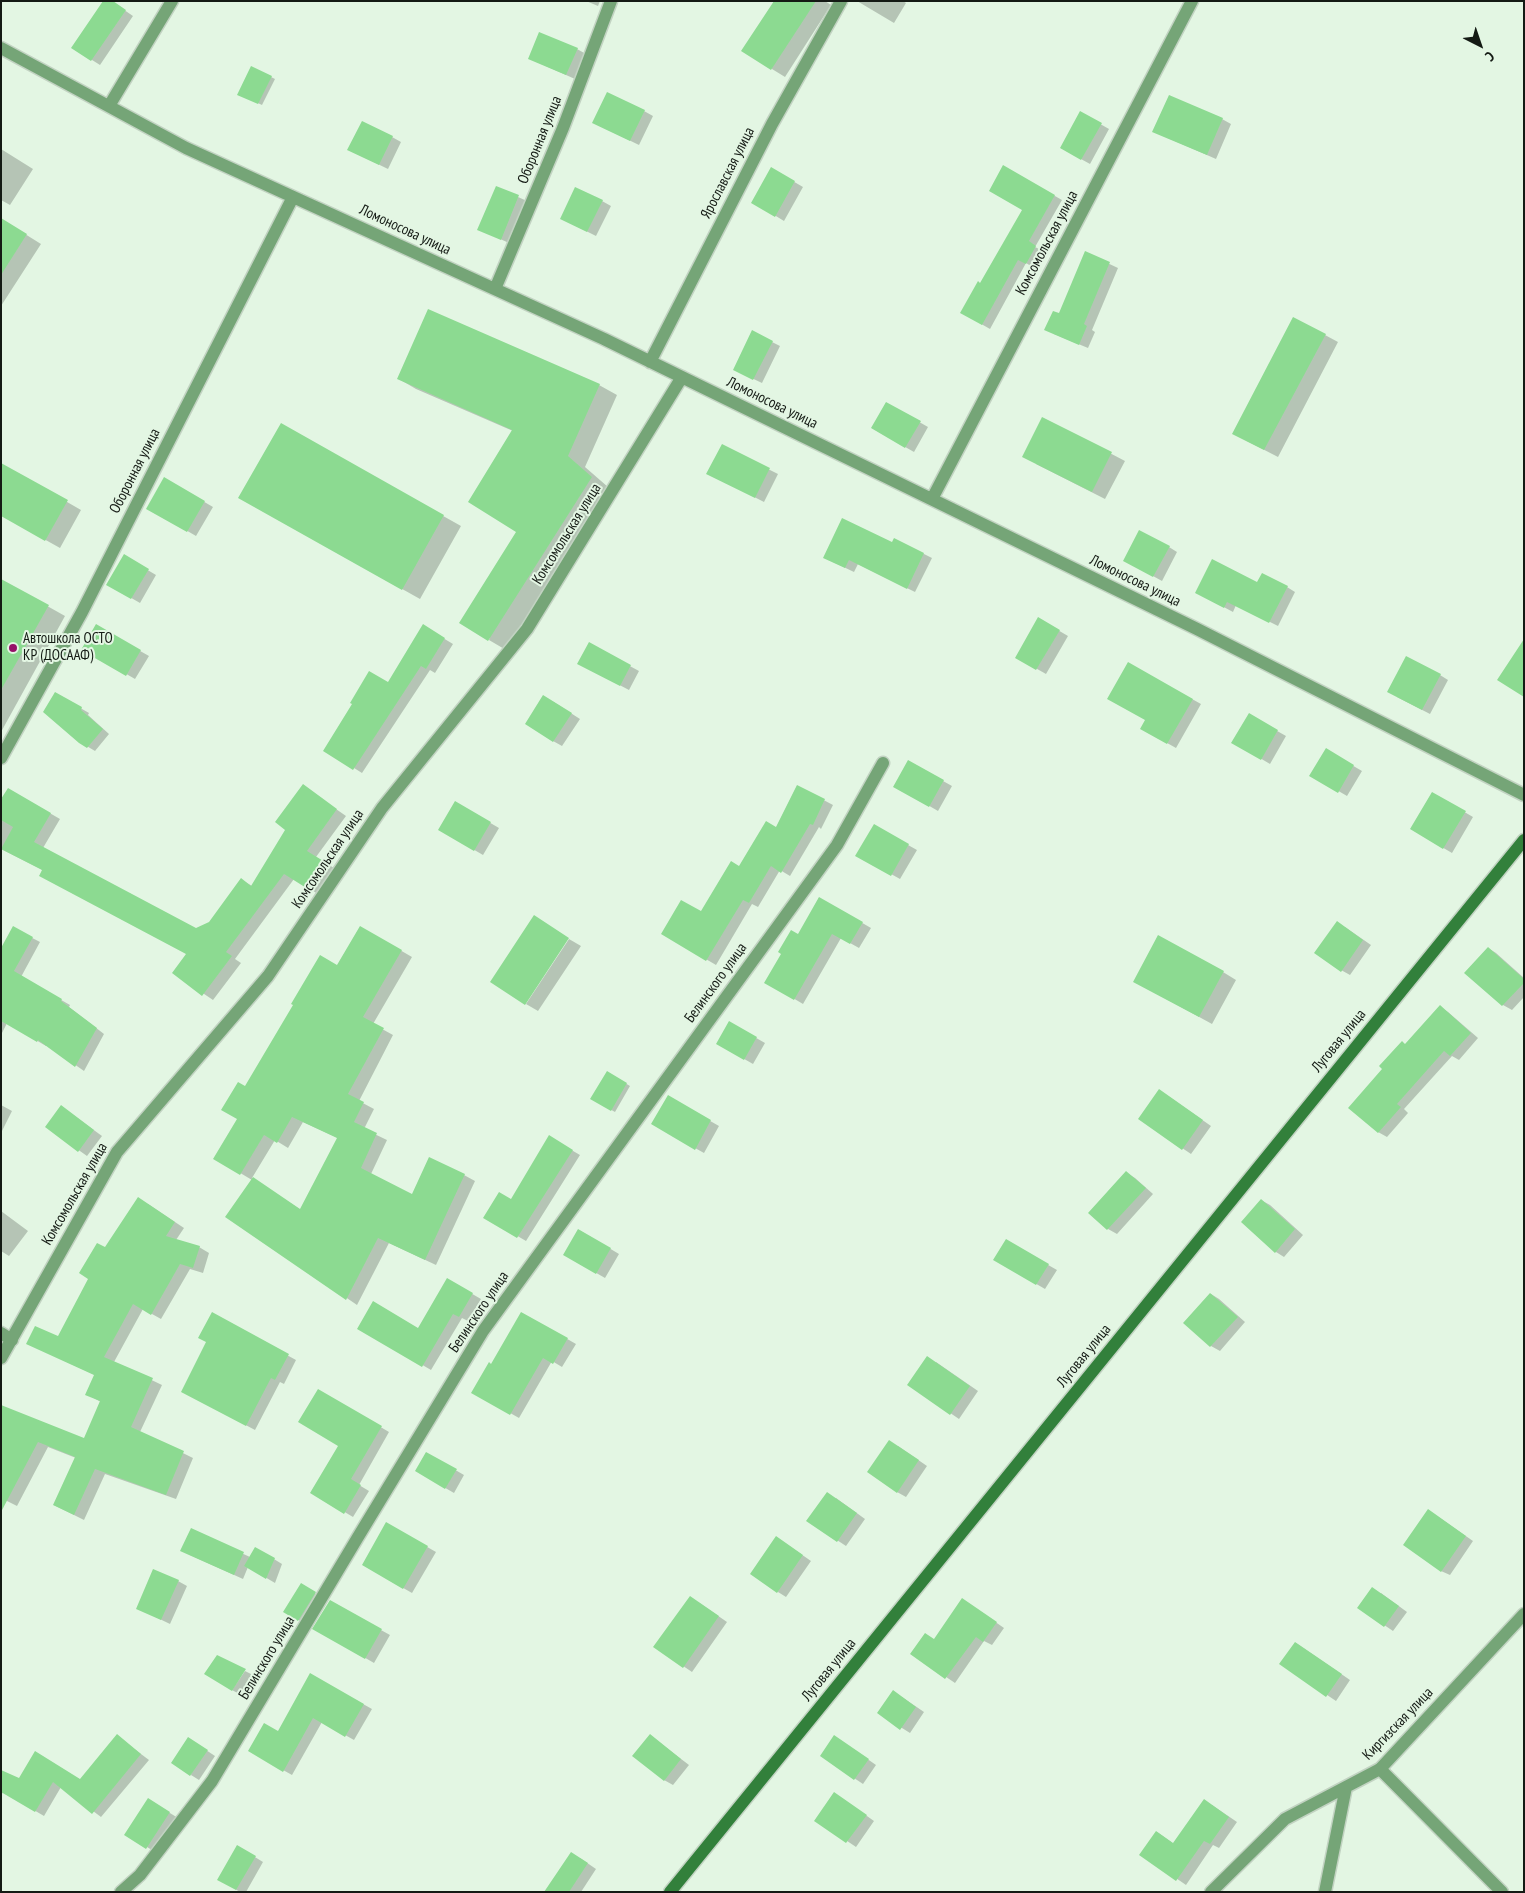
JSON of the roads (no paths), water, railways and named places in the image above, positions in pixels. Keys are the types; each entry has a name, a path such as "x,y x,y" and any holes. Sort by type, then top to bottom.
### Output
{"street":[{"path":"109,106 172,1"},
{"name":"Оборонная улица","path":"495,289 563,128 611,1"},
{"name":"Ярославская улица","path":"650,362 772,124 841,1"},
{"name":"Комсомольская улица","path":"932,499 1192,1"},
{"name":"Ломоносова улица","path":"1,48 186,148 495,289 682,377 1206,634 1524,795"},
{"name":"Оборонная улица","path":"1,758 82,612 293,197"},
{"name":"Комсомольская улица","path":"1,1358 7,1337 116,1152 268,976 382,808 527,629 682,377"},
{"name":"Белинского улица","path":"121,1892 140,1876 212,1781 484,1331 837,845 883,763"},
{"name":"Луговая улица","path":"670,1892 1524,840"},
{"name":"Киргизская улица","path":"1211,1892 1285,1819 1380,1769 1524,1614"},
{"path":"1380,1769 1502,1892"},
{"path":"1325,1892 1346,1787"}],"place":[{"name":"Автошкола ОСТО КР (ДОСААФ)","path":"13,648"}]}
